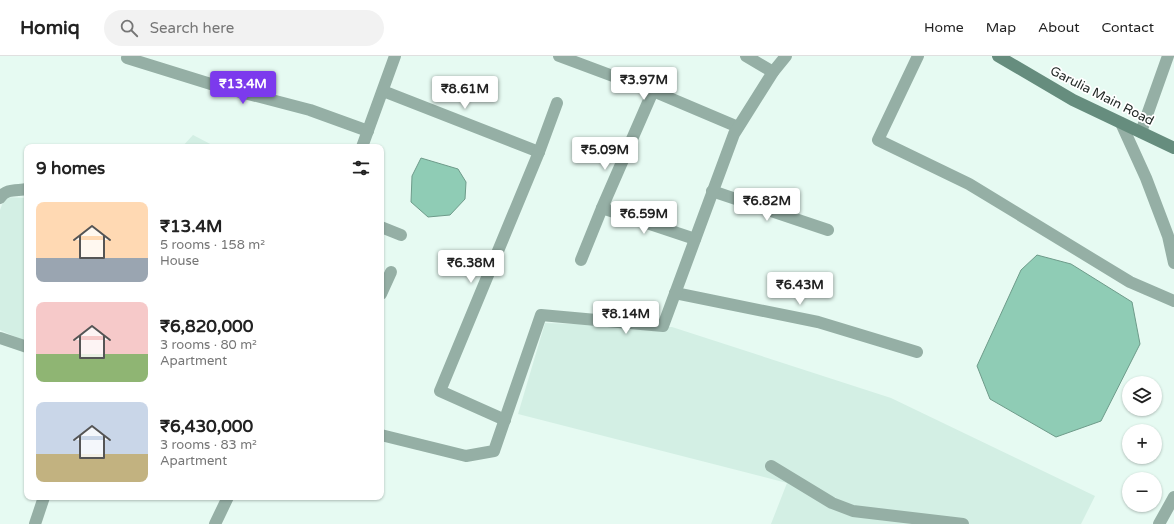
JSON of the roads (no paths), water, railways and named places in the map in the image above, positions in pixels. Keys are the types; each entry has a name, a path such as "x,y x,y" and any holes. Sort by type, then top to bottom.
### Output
{"street":[{"path":"363,144 395,56"},
{"path":"558,56 653,91 738,127"},
{"path":"746,56 773,72"},
{"path":"384,436 466,456 494,451 541,315 662,326 734,134 773,72 786,56"},
{"path":"918,56 878,140 969,184 1130,282 1174,301"},
{"name":"Garulia Main Road","path":"998,56 1073,100 1174,148"},
{"path":"1141,132 1168,56"},
{"path":"126,58 214,85 310,110 368,131"},
{"path":"382,91 539,152"},
{"path":"581,260 653,91"},
{"path":"505,420 440,391 539,152 557,103"},
{"path":"1121,123 1146,178 1166,229 1174,263"},
{"path":"0,198 3,194 10,190 24,190"},
{"path":"712,191 828,230"},
{"path":"602,208 695,239"},
{"path":"384,228 401,235"},
{"path":"384,287 391,272"},
{"path":"675,293 818,322 917,352"},
{"path":"0,338 24,346"},
{"path":"771,466 832,503 847,509 963,524"},
{"path":"1159,524 1174,497"},
{"path":"35,524 43,500"},
{"path":"215,524 227,500"}]}
